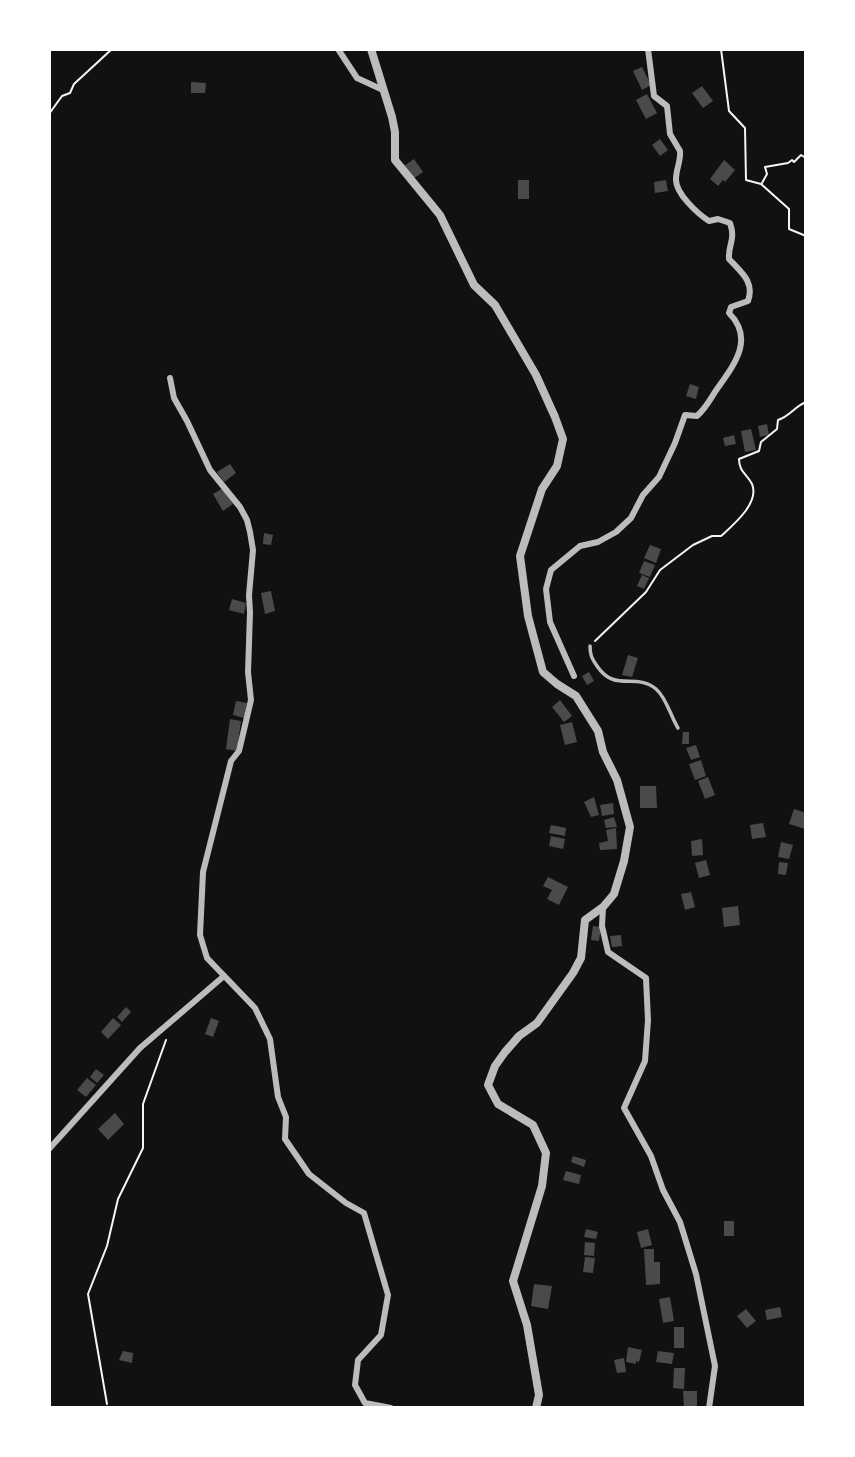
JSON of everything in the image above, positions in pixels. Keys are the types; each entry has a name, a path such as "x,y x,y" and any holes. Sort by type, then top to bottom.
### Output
{"street":[{"path":"338,49 357,78 383,90"},
{"path":"371,49 395,132 395,160 440,215 474,285 495,305 536,375 563,439 557,466 542,489 520,556 528,616 543,672 576,696 598,731 603,751 617,780 630,827 624,862 614,894 603,908 585,920 581,958 573,973 537,1023 519,1036 505,1052 495,1066 488,1086 498,1104 533,1125 546,1153 542,1186 513,1281 527,1325 539,1395 536,1408"},
{"path":"574,676 550,622 546,589 551,570 580,546 598,542 616,532 631,518 643,495 659,477 685,415 697,416 708,406 741,349 742,335 738,322 729,313 731,307 748,301 750,295 750,286 745,275 729,259 728,251 734,240 730,223 718,219 709,221 701,216 677,188 680,151 670,134 667,106 654,96 648,49"},
{"path":"170,378 174,398 210,470 247,520 253,550 248,595 251,700 239,751 230,761 203,872 200,935 207,958 255,1008 270,1039 278,1097 286,1117 285,1139 309,1174 346,1203 364,1213 388,1294 381,1335 358,1360 355,1385 365,1403 391,1408"},
{"path":"603,908 602,926 608,952 646,978 648,1020 645,1060 624,1108 652,1156 663,1190 680,1222 696,1274 715,1366 709,1408"},
{"path":"49,1149 140,1048 224,976"}],"lane":[{"path":"590,646 590,656 604,676 616,682 630,681 655,688 661,694 678,728"}],"path":[{"path":"49,114 62,96 69,93 74,84 112,49"},
{"path":"721,49 729,111 745,128 746,180 761,184 789,209 789,229 806,236"},
{"path":"761,184 767,174 765,167 792,160 794,162 801,155 806,158"},
{"path":"590,646 646,592 660,570 693,545 712,536 721,536 737,521 753,499 752,485 738,467 738,460 759,451 761,442 777,429 778,420 789,416 795,407 806,402"},
{"path":"107,1404 88,1294 107,1245 118,1199 142,1148 143,1104 173,1020"}],"building":[{"path":"642,67 651,85 642,90 633,71"},
{"path":"191,82 206,83 205,93 191,93"},
{"path":"702,86 713,101 703,108 692,93"},
{"path":"647,94 657,113 646,119 636,100"},
{"path":"660,139 668,150 660,156 652,145"},
{"path":"414,159 423,172 413,179 404,166"},
{"path":"724,160 735,170 718,186 710,179"},
{"path":"518,180 529,180 529,199 518,199"},
{"path":"666,180 668,191 655,193 654,182"},
{"path":"690,384 699,387 696,399 686,396"},
{"path":"767,424 769,435 760,437 758,426"},
{"path":"751,429 756,450 745,452 741,431"},
{"path":"734,435 736,444 725,446 723,438"},
{"path":"230,464 236,473 224,482 217,472"},
{"path":"223,488 233,504 223,511 213,494"},
{"path":"264,533 273,535 271,545 263,544"},
{"path":"650,545 661,549 656,563 644,558"},
{"path":"644,561 655,565 650,577 639,573"},
{"path":"642,575 649,578 644,589 637,586"},
{"path":"271,591 275,611 265,614 261,593"},
{"path":"232,599 246,603 244,614 229,610"},
{"path":"628,655 638,658 632,677 622,675"},
{"path":"589,672 594,681 587,685 582,676"},
{"path":"560,700 572,716 564,722 552,707"},
{"path":"236,701 247,703 244,718 233,715"},
{"path":"230,719 241,721 237,751 226,749"},
{"path":"572,722 577,742 565,745 560,725"},
{"path":"683,732 689,732 689,744 682,744"},
{"path":"696,745 700,757 691,760 686,748"},
{"path":"701,760 706,776 695,780 689,764"},
{"path":"708,777 715,795 705,799 698,781"},
{"path":"640,786 656,786 657,808 640,808"},
{"path":"594,797 599,815 591,817 584,802"},
{"path":"613,803 614,814 602,816 600,805"},
{"path":"794,809 806,813 805,829 789,824"},
{"path":"614,817 617,827 606,828 604,820"},
{"path":"763,823 766,837 752,839 750,825"},
{"path":"551,825 566,828 565,836 549,833"},
{"path":"616,828 617,849 600,850 599,843 608,841 606,830"},
{"path":"551,836 565,839 563,849 549,846"},
{"path":"702,839 703,855 692,856 691,841"},
{"path":"781,842 793,845 789,859 778,857"},
{"path":"706,860 710,875 699,878 695,863"},
{"path":"779,862 788,863 786,875 778,874"},
{"path":"548,877 568,887 559,905 547,899 552,890 543,886"},
{"path":"691,892 695,907 685,910 681,894"},
{"path":"738,906 740,925 724,927 722,908"},
{"path":"593,926 601,927 599,941 591,940"},
{"path":"621,935 622,946 612,947 610,936"},
{"path":"126,1007 131,1012 122,1022 117,1017"},
{"path":"113,1018 121,1025 108,1039 101,1032"},
{"path":"211,1018 219,1021 213,1037 205,1034"},
{"path":"96,1069 104,1075 97,1083 90,1077"},
{"path":"87,1078 96,1085 86,1097 77,1090"},
{"path":"115,1113 124,1124 108,1140 98,1129"},
{"path":"573,1156 586,1160 584,1167 571,1162"},
{"path":"566,1171 581,1175 579,1184 563,1180"},
{"path":"724,1221 734,1221 734,1236 724,1236"},
{"path":"586,1229 598,1232 596,1239 584,1237"},
{"path":"648,1229 652,1245 641,1248 637,1232"},
{"path":"585,1242 595,1243 594,1256 584,1255"},
{"path":"644,1249 654,1249 654,1262 660,1262 660,1284 646,1285"},
{"path":"585,1257 595,1258 593,1273 583,1272"},
{"path":"534,1284 552,1286 548,1309 531,1306"},
{"path":"670,1297 674,1321 663,1323 659,1299"},
{"path":"780,1307 782,1317 767,1320 765,1310"},
{"path":"746,1309 756,1321 747,1328 737,1316"},
{"path":"674,1327 684,1327 684,1348 674,1348"},
{"path":"628,1347 642,1350 636,1364 626,1362"},
{"path":"123,1351 133,1353 132,1363 119,1360"},
{"path":"658,1351 674,1353 672,1364 656,1362"},
{"path":"624,1358 626,1372 617,1373 614,1360"},
{"path":"674,1368 685,1368 684,1389 673,1388"},
{"path":"683,1391 697,1391 697,1408 684,1408"}]}
